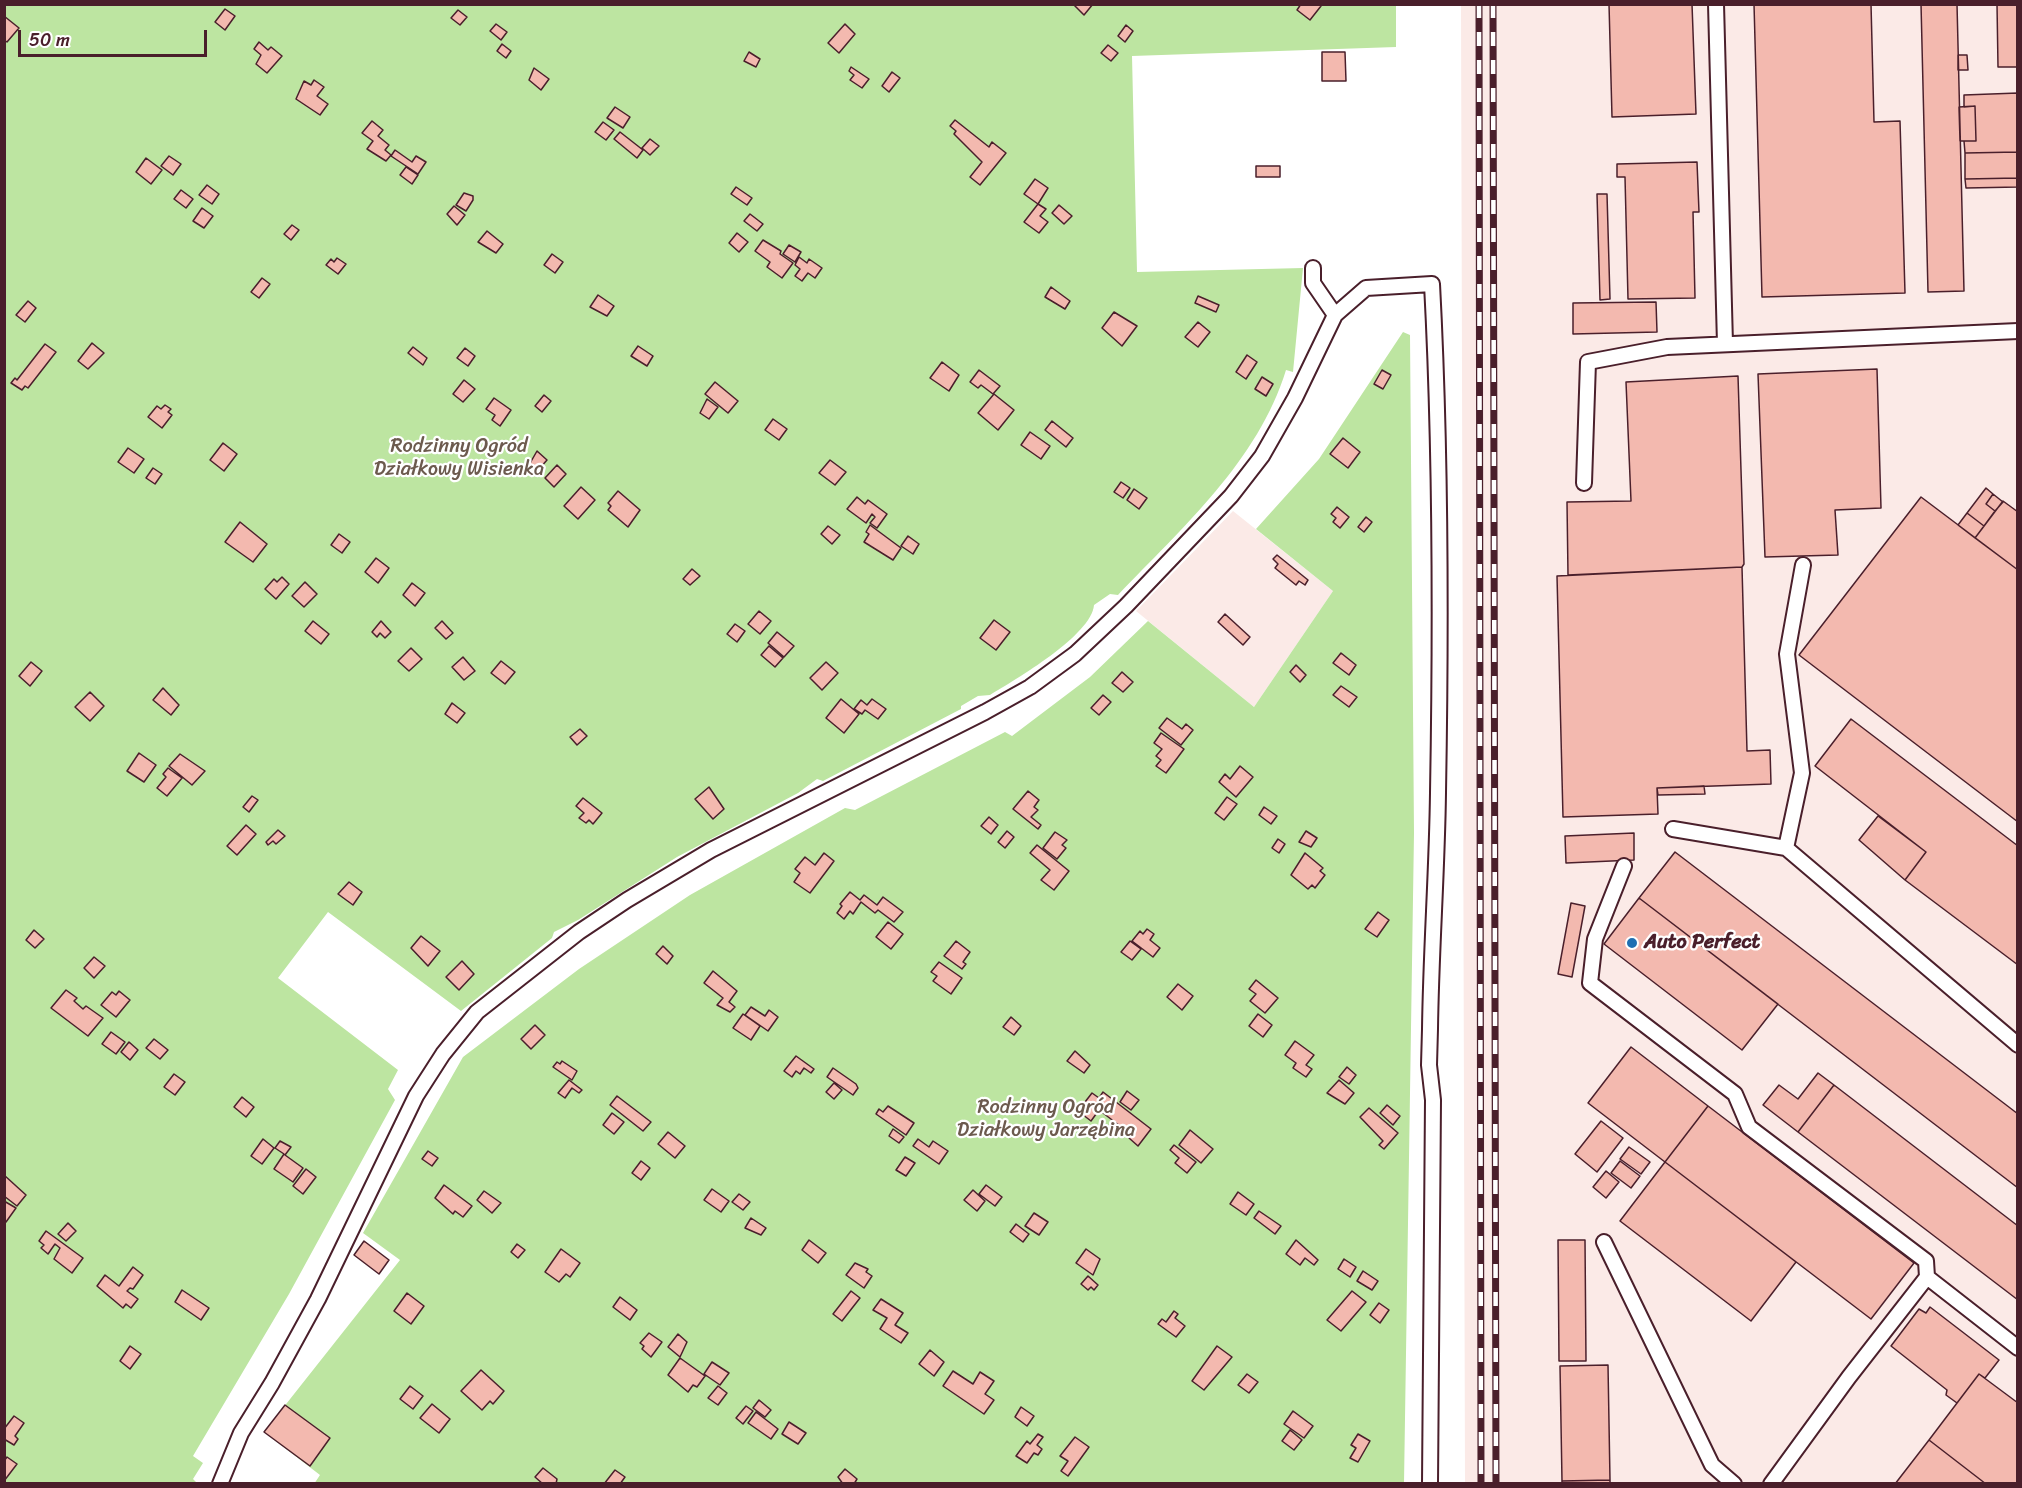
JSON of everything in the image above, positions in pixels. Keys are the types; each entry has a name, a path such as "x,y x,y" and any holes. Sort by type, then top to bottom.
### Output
{"lane":[{"path":"1716,4 1725,344"},
{"path":"1313,268 1313,283 1335,315"},
{"path":"220,1484 241,1433 272,1383 318,1299 416,1096 443,1054 477,1012 579,932 627,900 711,850 985,712 1030,687 1075,654 1126,606 1231,496 1262,456 1295,398 1335,315 1366,288 1432,284 1438,408 1440,558 1438,795 1429,1041 1433,1100 1430,1484"},
{"path":"1584,483 1588,362 1667,347 2018,331"},
{"path":"1786,848 1802,773 1787,654 1803,565"},
{"path":"1673,829 1786,848 2018,1046"},
{"path":"1624,866 1595,939 1590,982 1735,1094 1749,1127 1926,1261 1927,1277 1849,1377 1771,1484"},
{"path":"1604,1242 1712,1465 1734,1484"},
{"path":"1927,1277 2018,1348"}],"shaded area":[{"path":"1461,5 2017,5 2017,1483 1465,1483"},
{"path":"1233,511 1333,591 1254,707 1136,611"}],"green space":[{"name":"Rodzinny Ogród Działkowy Wisienka","path":"5,5 1396,5 1396,47 1132,56 1137,272 1303,268 1293,372 1286,370 1257,434 1216,492 1118,595 1110,594 1094,605 1090,617 1067,643 1051,656 990,695 978,696 961,706 961,709 823,781 817,779 798,793 677,857 578,920 554,932 552,938 461,1011 328,912 278,978 398,1070 388,1089 395,1100 289,1294 193,1456 203,1463 193,1479 197,1483 5,1484"},
{"name":"Rodzinny Ogród Działkowy Jarzębina","path":"1403,332 1410,335 1414,833 1404,1483 314,1484 320,1475 264,1432 400,1260 363,1233 463,1057 579,969 690,895 845,808 855,810 1005,732 1012,736 1090,677 1148,621 1254,707 1333,591 1256,529 1319,459"}],"building":[{"path":"1073,4 1093,4 1084,15"},
{"path":"1301,4 1321,6 1310,20 1297,10"},
{"path":"1609,4 1692,4 1696,114 1612,117"},
{"path":"1754,4 1871,4 1874,122 1900,121 1905,293 1762,297"},
{"path":"1921,4 1957,4 1964,291 1928,292"},
{"path":"1997,4 2018,4 2018,67 1998,67"},
{"path":"225,9 235,16 225,30 215,22"},
{"path":"458,10 467,17 460,25 451,18"},
{"path":"4,16 19,28 7,42 4,40"},
{"path":"496,24 507,32 501,40 490,31"},
{"path":"845,24 855,34 839,53 828,43"},
{"path":"1126,25 1133,31 1125,42 1118,36"},
{"path":"259,42 268,50 271,47 282,56 267,73 256,64 261,55 254,49"},
{"path":"502,44 511,51 506,58 497,51"},
{"path":"1108,45 1118,53 1111,61 1101,53"},
{"path":"749,52 760,59 756,67 744,61"},
{"path":"1322,52 1345,52 1346,81 1322,81"},
{"path":"1958,55 1967,55 1968,70 1958,70"},
{"path":"851,67 869,79 862,88 850,80 854,75 849,71"},
{"path":"534,68 549,79 541,90 529,80"},
{"path":"892,72 900,78 889,92 882,86"},
{"path":"314,80 324,87 317,96 328,104 320,115 296,99 304,81 311,85"},
{"path":"2018,93 2018,152 1965,153 1964,141 1976,141 1975,106 1964,107 1964,95"},
{"path":"1975,106 1976,141 1960,141 1959,107"},
{"path":"615,107 630,117 623,128 607,118"},
{"path":"955,120 989,147 992,142 1006,153 980,185 970,177 982,162 954,134 956,131 950,126"},
{"path":"372,121 383,130 378,136 389,145 385,150 391,155 386,161 367,149 373,141 362,133"},
{"path":"603,122 614,130 606,140 595,132"},
{"path":"620,132 643,150 637,158 614,139"},
{"path":"650,139 659,146 650,155 642,148"},
{"path":"395,150 412,162 416,156 426,162 418,174 391,156"},
{"path":"2018,152 2018,178 1965,179 1965,153"},
{"path":"169,156 181,164 173,175 161,166"},
{"path":"146,158 162,170 151,184 136,172"},
{"path":"1697,162 1699,212 1693,212 1695,298 1628,299 1625,177 1617,177 1617,164"},
{"path":"1256,166 1280,166 1280,177 1256,177"},
{"path":"406,167 418,175 412,184 400,175"},
{"path":"2018,178 2018,187 1966,188 1965,179"},
{"path":"1035,179 1048,188 1038,204 1024,194"},
{"path":"207,185 219,194 212,204 199,195"},
{"path":"736,187 752,198 747,205 731,194"},
{"path":"181,190 193,199 186,208 174,199"},
{"path":"464,193 473,196 466,211 456,205"},
{"path":"1597,194 1607,194 1610,299 1600,300"},
{"path":"1038,204 1046,209 1040,216 1048,222 1039,233 1024,222"},
{"path":"1059,205 1072,216 1064,224 1052,213"},
{"path":"454,206 465,215 457,225 447,214"},
{"path":"202,208 213,216 204,228 193,221"},
{"path":"750,214 763,224 757,231 744,221"},
{"path":"292,225 299,230 291,240 284,234"},
{"path":"487,231 503,244 496,253 478,242"},
{"path":"737,233 748,242 739,252 729,243"},
{"path":"763,240 781,251 780,254 793,263 782,278 767,267 770,262 755,251"},
{"path":"789,245 801,252 795,262 783,254"},
{"path":"552,254 563,262 555,273 544,265"},
{"path":"799,257 807,263 809,259 822,268 815,278 808,273 802,281 795,276 800,269 795,265"},
{"path":"337,258 346,264 338,274 326,265 331,259 334,262"},
{"path":"262,278 270,284 259,298 251,292"},
{"path":"1051,287 1070,301 1065,309 1045,297"},
{"path":"598,295 614,306 607,316 590,307"},
{"path":"1198,296 1219,305 1216,312 1195,303"},
{"path":"28,301 36,308 25,322 16,315"},
{"path":"1656,302 1657,332 1573,334 1573,303"},
{"path":"1114,312 1137,326 1122,346 1102,328"},
{"path":"1198,322 1210,332 1198,347 1185,337"},
{"path":"92,343 104,353 88,369 78,361"},
{"path":"45,344 56,352 28,388 25,386 22,390 11,383 15,378 17,380"},
{"path":"638,346 653,356 647,366 631,356"},
{"path":"413,347 427,358 423,365 408,353"},
{"path":"465,348 475,356 468,366 457,358"},
{"path":"1247,355 1257,362 1246,379 1236,372"},
{"path":"942,362 959,375 949,391 930,378"},
{"path":"1877,369 1881,508 1835,510 1838,555 1765,557 1758,374"},
{"path":"979,370 1000,386 993,394 981,385 978,388 970,382"},
{"path":"1382,370 1391,375 1383,389 1374,384"},
{"path":"1738,376 1744,564 1742,567 1568,575 1567,502 1631,501 1626,382"},
{"path":"1262,377 1273,384 1266,396 1255,389"},
{"path":"464,380 475,389 463,402 453,394"},
{"path":"715,382 738,401 728,413 705,394"},
{"path":"994,394 1014,410 998,430 978,413"},
{"path":"544,395 551,401 542,412 535,406"},
{"path":"494,398 511,410 500,426 492,420 495,415 486,409"},
{"path":"707,399 718,407 709,419 700,413"},
{"path":"165,405 171,409 168,412 172,415 162,428 148,417 157,406 161,409"},
{"path":"773,419 787,429 779,440 765,430"},
{"path":"1052,421 1073,438 1066,447 1045,430"},
{"path":"1030,432 1050,446 1041,459 1021,445"},
{"path":"1343,438 1360,452 1348,468 1330,454"},
{"path":"223,443 237,454 224,471 210,460"},
{"path":"128,448 144,459 134,473 118,462"},
{"path":"537,451 547,460 540,468 537,465 534,469 529,465"},
{"path":"830,460 846,472 835,485 819,473"},
{"path":"557,465 566,474 554,487 545,478"},
{"path":"153,468 162,474 155,484 146,478"},
{"path":"1121,482 1130,488 1123,498 1114,492"},
{"path":"581,487 595,500 578,519 564,506"},
{"path":"1986,488 1993,494 1986,504 1995,511 1984,526 1967,513"},
{"path":"1134,489 1147,498 1139,509 1127,500"},
{"path":"618,491 640,510 628,527 608,510 611,506 608,503"},
{"path":"1993,494 2003,502 1995,511 1986,504"},
{"path":"857,497 865,504 868,500 887,514 877,528 870,523 875,517 872,514 866,523 847,509"},
{"path":"1921,497 2018,570 2018,822 1799,655"},
{"path":"2003,501 2018,512 2018,570 1975,538"},
{"path":"1337,507 1349,517 1340,528 1333,522 1336,518 1331,514"},
{"path":"1967,513 1984,526 1975,538 1958,525"},
{"path":"1366,517 1372,522 1364,532 1358,527"},
{"path":"240,522 267,544 253,562 225,542"},
{"path":"870,525 901,548 893,560 864,542 869,534 866,532"},
{"path":"828,526 840,535 832,544 821,534"},
{"path":"339,534 350,542 342,553 331,545"},
{"path":"908,536 919,544 913,554 901,546"},
{"path":"1277,555 1308,580 1305,585 1299,581 1296,585 1275,568 1278,564 1273,559"},
{"path":"376,558 389,568 378,583 365,572"},
{"path":"1742,567 1747,751 1770,750 1771,784 1657,788 1658,814 1563,817 1557,576"},
{"path":"692,569 700,576 690,585 683,579"},
{"path":"282,577 289,584 276,599 265,589 274,579 277,582"},
{"path":"305,582 317,594 304,607 292,596"},
{"path":"412,583 425,593 415,606 403,595"},
{"path":"759,611 771,621 760,634 748,624"},
{"path":"1225,614 1250,637 1243,645 1218,622"},
{"path":"994,620 1010,632 996,650 980,638"},
{"path":"313,621 329,634 321,644 305,631"},
{"path":"381,621 391,632 385,638 380,633 377,637 372,632"},
{"path":"442,621 453,633 446,639 435,628"},
{"path":"735,624 745,631 737,642 727,634"},
{"path":"777,632 794,646 784,657 768,643"},
{"path":"769,646 783,658 775,667 761,655"},
{"path":"411,648 422,659 409,671 398,661"},
{"path":"1341,653 1356,665 1349,675 1333,663"},
{"path":"463,657 475,671 464,680 452,667"},
{"path":"501,661 515,672 505,684 491,673"},
{"path":"31,662 42,671 30,686 19,676"},
{"path":"826,662 838,673 822,690 810,678"},
{"path":"1296,665 1306,675 1300,682 1290,672"},
{"path":"1122,672 1133,682 1123,692 1112,683"},
{"path":"1341,686 1357,697 1349,707 1333,695"},
{"path":"163,688 179,705 171,715 153,700"},
{"path":"90,692 104,706 90,721 75,707"},
{"path":"1103,695 1111,702 1099,715 1091,708"},
{"path":"841,699 859,714 844,733 826,718"},
{"path":"872,699 886,709 878,719 865,710 862,714 854,709 861,700 867,705"},
{"path":"452,703 465,713 457,723 445,714"},
{"path":"1167,718 1182,729 1186,724 1193,730 1181,745 1159,728"},
{"path":"1851,719 2018,846 2018,965 1905,880 1926,852 1815,766"},
{"path":"580,729 587,736 577,745 570,737"},
{"path":"1161,733 1184,749 1166,773 1156,766 1161,760 1156,756 1162,749 1154,743"},
{"path":"139,753 156,765 144,782 127,771"},
{"path":"180,754 205,771 192,785 169,766"},
{"path":"1240,766 1253,777 1236,797 1219,782 1225,774 1230,779"},
{"path":"168,768 182,778 167,796 157,788 166,777 163,774"},
{"path":"1704,786 1705,794 1658,795 1657,788"},
{"path":"709,787 724,809 713,819 695,799"},
{"path":"1028,791 1039,800 1034,807 1038,810 1031,817 1041,825 1038,829 1013,809"},
{"path":"252,796 258,800 249,812 243,807"},
{"path":"1227,797 1237,804 1224,820 1215,813"},
{"path":"583,798 602,813 593,824 589,820 586,823 579,818 584,813 576,806"},
{"path":"1264,807 1277,816 1271,824 1259,815"},
{"path":"1878,816 1926,852 1905,880 1859,840"},
{"path":"989,817 998,825 991,834 981,826"},
{"path":"246,825 256,834 237,855 227,846"},
{"path":"278,830 285,836 276,844 273,841 268,845 266,842"},
{"path":"1007,831 1014,837 1005,848 998,842"},
{"path":"1306,831 1317,838 1311,847 1299,842"},
{"path":"1055,832 1067,840 1062,845 1066,848 1057,859 1043,848"},
{"path":"1634,833 1634,860 1566,863 1565,836"},
{"path":"1278,839 1285,844 1279,853 1272,848"},
{"path":"1037,845 1069,871 1054,890 1041,880 1050,870 1030,853"},
{"path":"1675,852 2018,1114 2018,1188 1639,898"},
{"path":"824,853 834,861 810,893 794,882 800,873 795,869 805,857 815,865"},
{"path":"1305,853 1323,868 1320,871 1325,875 1315,888 1312,885 1308,889 1291,875"},
{"path":"349,882 362,892 353,905 338,894"},
{"path":"850,892 860,900 864,895 877,905 883,897 903,912 894,922 878,910 875,913 861,902 853,914 850,911 844,919 837,913 842,906 840,904"},
{"path":"1639,898 1778,1004 1742,1050 1604,944"},
{"path":"1571,903 1585,906 1572,977 1558,974"},
{"path":"1378,912 1389,920 1377,937 1365,929"},
{"path":"888,922 903,934 891,949 876,937"},
{"path":"1147,929 1154,934 1150,940 1160,948 1153,957 1132,941 1140,931 1143,934"},
{"path":"34,930 44,939 35,948 26,940"},
{"path":"421,936 440,951 428,966 411,948"},
{"path":"956,941 970,952 963,962 966,964 962,969 944,956"},
{"path":"1130,941 1141,949 1132,960 1121,952"},
{"path":"663,946 673,956 667,964 656,954"},
{"path":"94,957 105,966 94,978 84,968"},
{"path":"462,961 474,974 459,990 446,977"},
{"path":"939,962 962,978 951,994 933,981 937,976 931,972"},
{"path":"713,971 737,991 729,1002 735,1007 730,1012 717,1005 723,998 704,983"},
{"path":"1256,980 1278,998 1265,1013 1250,1001 1256,994 1249,989"},
{"path":"1178,984 1193,996 1182,1010 1167,997"},
{"path":"66,990 77,998 74,1001 83,1009 86,1006 103,1018 88,1036 51,1008"},
{"path":"119,991 130,1000 116,1017 101,1005 112,992 116,995"},
{"path":"751,1007 765,1016 769,1010 778,1017 768,1031 745,1015"},
{"path":"743,1014 760,1026 751,1040 733,1028"},
{"path":"1258,1014 1272,1025 1263,1037 1249,1026"},
{"path":"1011,1017 1021,1026 1014,1035 1003,1027"},
{"path":"535,1025 545,1035 531,1049 521,1039"},
{"path":"111,1032 125,1042 116,1054 102,1044"},
{"path":"154,1039 168,1050 160,1059 146,1048"},
{"path":"1295,1041 1314,1055 1306,1065 1312,1069 1306,1077 1293,1068 1296,1063 1285,1055"},
{"path":"129,1042 138,1050 130,1060 121,1052"},
{"path":"1631,1047 1708,1106 1665,1162 1588,1103"},
{"path":"1075,1051 1090,1065 1084,1073 1067,1061"},
{"path":"796,1056 814,1069 811,1073 804,1068 800,1074 796,1071 792,1077 784,1071"},
{"path":"562,1061 577,1071 572,1080 553,1067 557,1062 560,1064"},
{"path":"1347,1067 1356,1075 1349,1084 1339,1077"},
{"path":"833,1068 856,1084 858,1088 853,1095 827,1077"},
{"path":"1818,1073 1834,1085 1798,1132 1763,1105 1779,1085 1798,1099"},
{"path":"174,1074 185,1082 175,1095 164,1087"},
{"path":"569,1080 582,1090 579,1093 572,1088 565,1098 558,1093"},
{"path":"1339,1080 1354,1093 1345,1104 1327,1093"},
{"path":"834,1083 842,1090 834,1099 826,1092"},
{"path":"1834,1085 2018,1226 2018,1300 1798,1132"},
{"path":"1127,1091 1139,1100 1131,1110 1120,1102"},
{"path":"1103,1092 1151,1129 1138,1146 1129,1138 1132,1135 1099,1110 1091,1121 1078,1111 1092,1093 1099,1098"},
{"path":"617,1096 651,1122 643,1131 610,1105"},
{"path":"242,1097 254,1107 246,1117 234,1107"},
{"path":"1387,1105 1400,1116 1393,1125 1380,1113"},
{"path":"888,1106 914,1123 906,1135 876,1114 879,1109 883,1112"},
{"path":"1708,1106 1914,1263 1871,1319 1665,1162"},
{"path":"1369,1108 1398,1133 1384,1149 1379,1145 1383,1141 1360,1117"},
{"path":"612,1113 624,1122 614,1134 603,1125"},
{"path":"1601,1121 1623,1138 1597,1172 1575,1154"},
{"path":"893,1129 904,1137 899,1143 889,1136"},
{"path":"1190,1130 1213,1149 1201,1163 1179,1145"},
{"path":"668,1132 685,1146 675,1158 658,1144"},
{"path":"263,1139 274,1148 262,1164 251,1156"},
{"path":"918,1139 929,1147 933,1141 948,1151 939,1164 913,1146"},
{"path":"280,1141 291,1147 285,1155 303,1168 293,1182 274,1169 284,1154 275,1148"},
{"path":"1174,1145 1196,1162 1187,1173 1175,1163 1179,1158 1170,1150"},
{"path":"1629,1147 1650,1162 1641,1174 1620,1159"},
{"path":"428,1151 438,1158 432,1166 422,1159"},
{"path":"905,1157 915,1163 906,1176 896,1170"},
{"path":"641,1161 650,1168 641,1180 632,1173"},
{"path":"1620,1161 1640,1176 1631,1188 1611,1173"},
{"path":"1665,1162 1796,1262 1751,1321 1620,1221"},
{"path":"306,1169 316,1177 303,1194 293,1186"},
{"path":"1606,1171 1619,1182 1606,1198 1593,1187"},
{"path":"4,1175 26,1195 17,1206 4,1196"},
{"path":"444,1185 472,1206 463,1217 455,1211 453,1214 435,1198"},
{"path":"986,1185 1002,1197 995,1206 979,1194"},
{"path":"712,1189 729,1201 721,1212 704,1200"},
{"path":"973,1190 985,1201 977,1211 964,1200"},
{"path":"484,1191 501,1203 492,1213 477,1200"},
{"path":"1238,1192 1254,1204 1246,1215 1230,1204"},
{"path":"739,1194 750,1202 743,1210 732,1202"},
{"path":"4,1201 16,1208 6,1222 4,1221"},
{"path":"1259,1211 1281,1226 1275,1234 1254,1218"},
{"path":"1034,1213 1048,1222 1039,1235 1025,1226"},
{"path":"751,1218 766,1228 761,1235 745,1228"},
{"path":"68,1223 76,1231 66,1241 58,1234"},
{"path":"1016,1224 1029,1234 1023,1242 1010,1232"},
{"path":"46,1231 83,1258 72,1273 54,1259 60,1248 55,1244 48,1254 41,1248 44,1245 39,1241"},
{"path":"809,1240 826,1253 818,1263 802,1250"},
{"path":"1296,1240 1318,1260 1314,1265 1305,1258 1300,1265 1286,1254"},
{"path":"1558,1240 1585,1240 1586,1361 1559,1361"},
{"path":"364,1241 389,1260 379,1274 354,1255"},
{"path":"517,1244 525,1250 518,1258 511,1252"},
{"path":"561,1249 580,1263 570,1277 566,1274 559,1282 545,1272"},
{"path":"1086,1249 1100,1259 1093,1275 1076,1263"},
{"path":"1344,1259 1356,1267 1350,1277 1338,1269"},
{"path":"855,1263 868,1269 866,1272 872,1276 864,1288 846,1275"},
{"path":"133,1267 143,1275 133,1289 130,1288 127,1291 138,1299 131,1308 126,1304 123,1308 97,1286 105,1275 119,1286"},
{"path":"1363,1271 1378,1281 1372,1290 1357,1281"},
{"path":"1088,1276 1098,1285 1094,1290 1091,1287 1088,1290 1081,1284"},
{"path":"182,1290 209,1308 201,1320 175,1302"},
{"path":"851,1291 860,1298 842,1321 833,1314"},
{"path":"1352,1291 1366,1302 1341,1331 1327,1320"},
{"path":"407,1293 424,1306 411,1324 394,1311"},
{"path":"620,1297 637,1310 630,1320 613,1307"},
{"path":"881,1299 903,1313 895,1325 908,1333 901,1343 880,1329 887,1318 873,1310"},
{"path":"1379,1303 1389,1310 1380,1323 1370,1315"},
{"path":"1930,1307 1999,1360 1985,1378 1979,1374 1957,1403 1946,1395 1947,1390 1891,1346 1919,1309 1926,1313"},
{"path":"1174,1311 1178,1314 1175,1318 1185,1326 1176,1337 1158,1324 1162,1319 1166,1322"},
{"path":"649,1333 662,1342 651,1357 642,1349 644,1346 640,1343"},
{"path":"678,1334 687,1342 680,1357 668,1347"},
{"path":"130,1346 141,1354 130,1369 120,1361"},
{"path":"1217,1346 1232,1357 1204,1390 1192,1381"},
{"path":"930,1350 944,1362 934,1376 919,1364"},
{"path":"680,1358 705,1376 697,1387 693,1385 688,1392 668,1375"},
{"path":"712,1362 729,1373 720,1385 704,1374"},
{"path":"1608,1365 1610,1480 1562,1481 1560,1366"},
{"path":"481,1370 504,1391 493,1404 490,1401 482,1410 461,1391"},
{"path":"953,1371 973,1384 980,1372 994,1381 985,1394 994,1400 984,1414 943,1386"},
{"path":"1247,1374 1258,1382 1249,1393 1238,1385"},
{"path":"1979,1374 2018,1403 2018,1484 1986,1484 1929,1440"},
{"path":"410,1386 423,1396 413,1409 400,1399"},
{"path":"718,1386 727,1393 718,1405 708,1398"},
{"path":"759,1400 771,1410 765,1417 753,1408"},
{"path":"432,1404 450,1419 439,1433 420,1418"},
{"path":"285,1405 330,1438 310,1466 264,1432"},
{"path":"746,1406 753,1411 743,1424 736,1418"},
{"path":"1021,1407 1034,1416 1027,1426 1015,1417"},
{"path":"1293,1411 1313,1426 1304,1438 1284,1424"},
{"path":"756,1412 778,1429 771,1439 748,1423"},
{"path":"14,1416 24,1423 15,1436 18,1439 14,1445 4,1439 4,1429"},
{"path":"789,1422 806,1433 798,1444 782,1434"},
{"path":"1290,1430 1302,1440 1294,1450 1282,1441"},
{"path":"1038,1434 1043,1437 1037,1445 1042,1449 1038,1455 1034,1453 1027,1463 1016,1456 1027,1441 1030,1444"},
{"path":"1358,1434 1370,1441 1358,1462 1350,1458 1356,1448 1351,1445"},
{"path":"1075,1437 1089,1447 1068,1476 1061,1471 1068,1461 1060,1456"},
{"path":"1929,1440 1986,1484 1895,1484"},
{"path":"7,1457 17,1464 4,1481 4,1461"},
{"path":"543,1468 557,1479 556,1484 543,1484 535,1477"},
{"path":"845,1469 857,1479 854,1484 843,1484 838,1477"},
{"path":"615,1470 625,1477 620,1484 604,1484"},
{"path":"1610,1480 1610,1484 1562,1484 1562,1481"}],"railway":[{"path":"1479,4 1481,1484"},
{"path":"1493,4 1496,1484"}],"place":[{"name":"Auto Perfect","path":"1632,943"}]}
